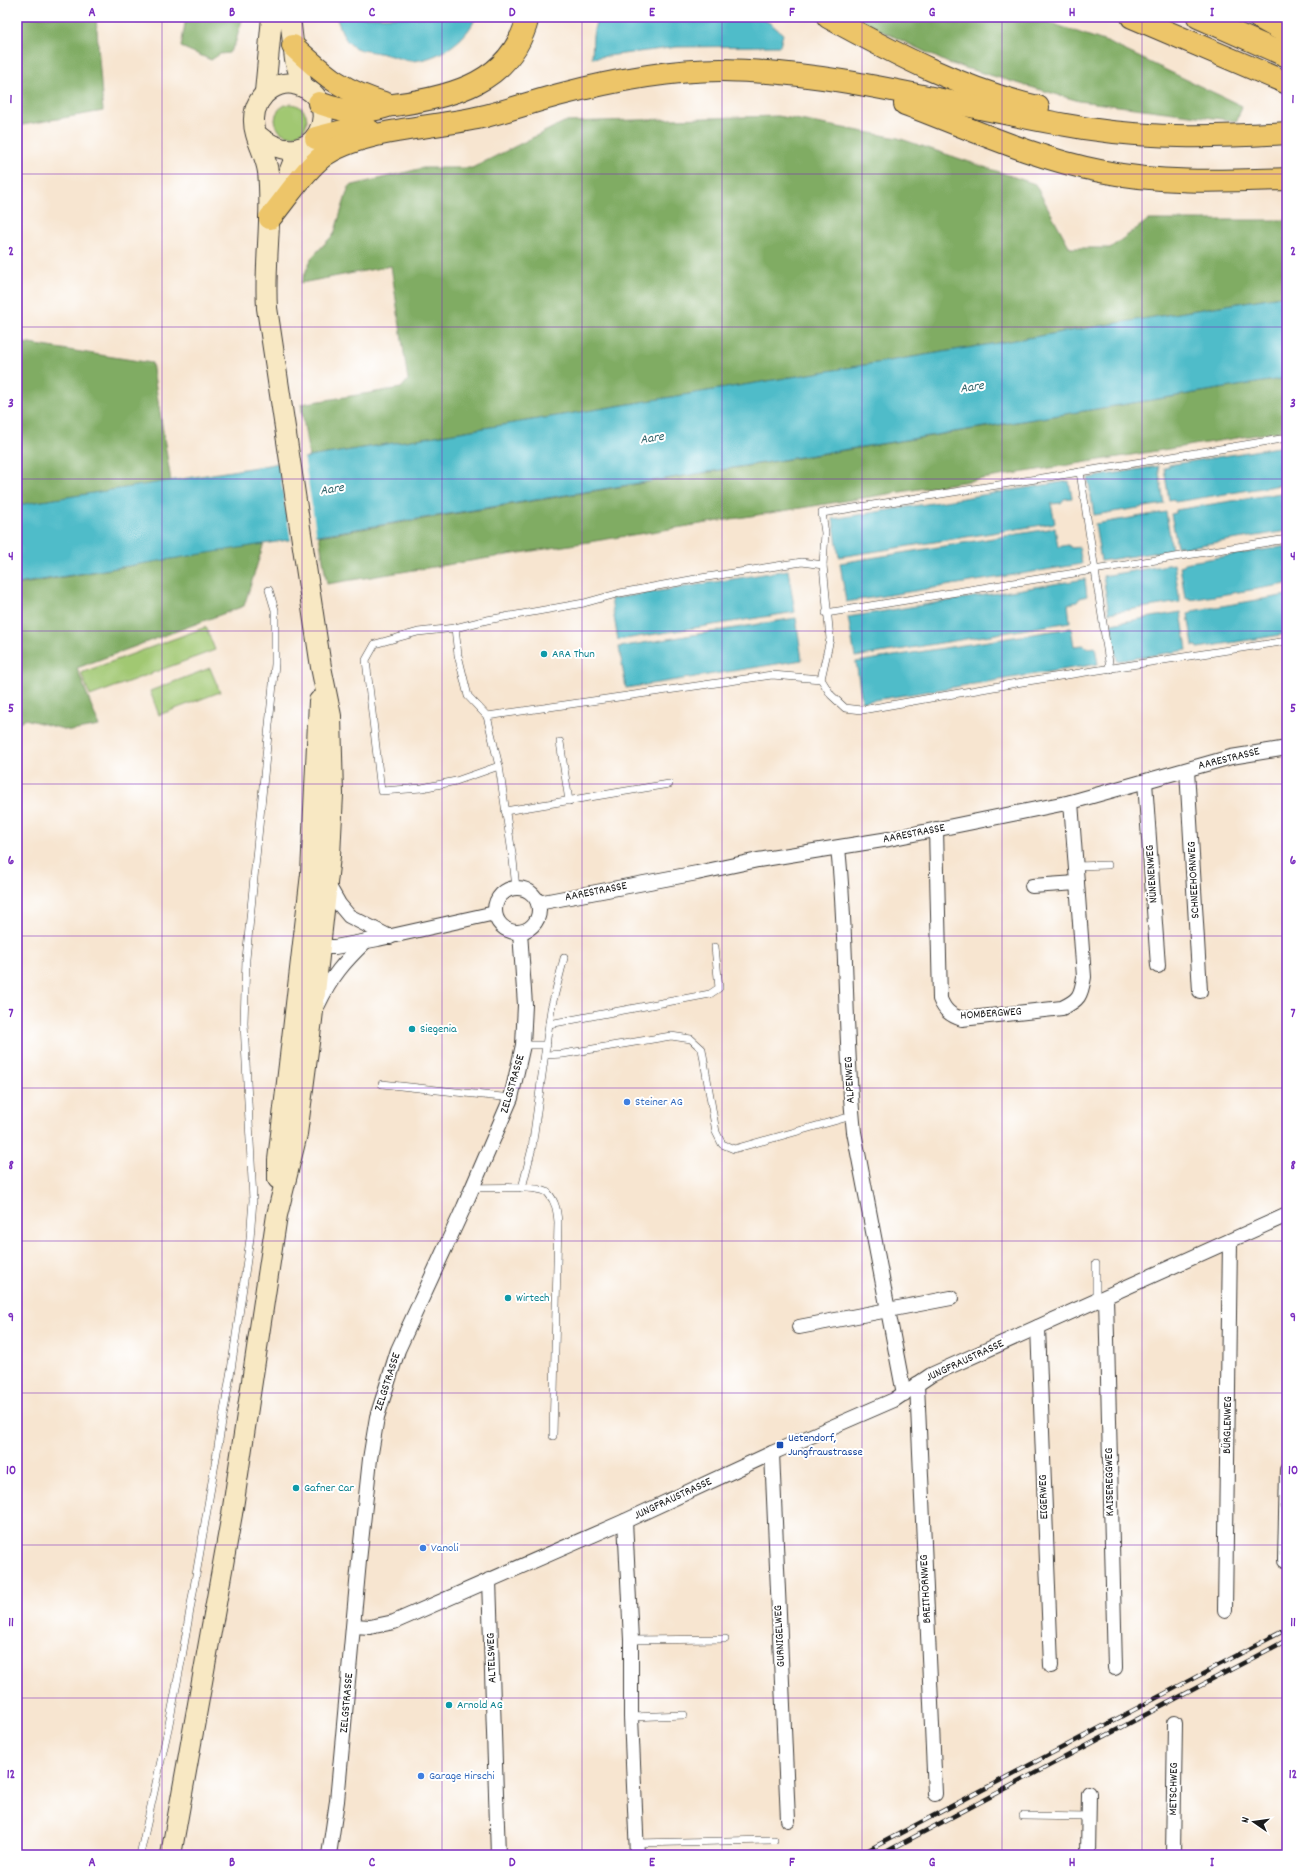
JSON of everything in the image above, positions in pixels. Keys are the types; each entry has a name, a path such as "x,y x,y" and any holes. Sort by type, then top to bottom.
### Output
{"highway":[{"path":"319,103 351,111 376,109 390,105 439,98 453,94 480,81 503,63 513,51 528,17"},
{"path":"828,17 927,67 999,96 1035,106 1094,119 1208,136"},
{"path":"1132,17 1287,83"},
{"path":"1198,17 1287,56"},
{"path":"1258,17 1287,33"},
{"path":"293,46 322,73 341,86 357,94 390,105"},
{"path":"270,218 312,166 325,155 340,147 387,132 446,124 483,117 579,90 676,72 718,70 775,72 848,82 1089,129 1150,136 1208,136 1287,133"},
{"path":"848,82 1032,152 1099,171 1170,181 1287,179"},
{"path":"308,143 346,130 387,132"}],"main road":[{"path":"272,17 265,92 256,106 254,114 256,134 268,172 270,218 266,259 266,290 285,430 331,716 333,743 332,814 327,882 312,947 278,1160 277,1215"},
{"path":"290,17 293,46 303,87"},
{"path":"265,92 282,84 292,84 303,87 314,96 319,103 323,120 308,143 270,218"},
{"path":"256,134 265,142 282,148 294,150 308,143"},
{"path":"171,1855 232,1514 277,1215 297,1134 312,1020 314,834 322,667"}],"street":[{"name":"AARESTRASSE","path":"538,903 758,860 838,848 1071,802 1231,757 1287,748"},
{"name":"SCHNEEHORNWEG","path":"1187,770 1200,991"},
{"name":"NÜNENENWEG","path":"1146,782 1158,966"},
{"name":"HOMBERGWEG","path":"936,829 940,999 944,1009 952,1016 962,1018 1062,1008 1075,1002 1082,991 1084,977 1071,802"},
{"name":"ALPENWEG","path":"838,848 842,886 852,1116 904,1394"},
{"path":"327,882 343,911 349,916 390,937"},
{"path":"1032,886 1077,883"},
{"path":"516,888 529,892 538,903 537,919 528,930 520,932 508,929 498,922 495,913 497,900 508,890 516,888"},
{"path":"312,947 335,947 390,937 495,913"},
{"name":"ZELGSTRASSE","path":"329,1855 337,1801 370,1459 377,1417 398,1350 472,1188 511,1098 523,1045 525,1005 520,932"},
{"path":"312,1020 331,978 344,962 366,941"},
{"name":"JUNGFRAUSTRASSE","path":"354,1626 370,1627 394,1622 625,1521 904,1394 931,1375 1287,1215"},
{"name":"BÜRGLENWEG","path":"1225,1610 1230,1241"},
{"path":"799,1327 951,1298"},
{"name":"KAISEREGGWEG","path":"1101,1299 1115,1668"},
{"name":"EIGERWEG","path":"1038,1327 1051,1666"},
{"name":"BREITHORNWEG","path":"917,1384 935,1794"},
{"name":"GURNIGELWEG","path":"772,1453 788,1820"},
{"path":"1285,1560 1287,1470"},
{"name":"JUNGFRAUSTRASSE","path":"625,1521 631,1640 631,1717 637,1849"},
{"name":"ALTELSWEG","path":"489,1580 498,1855"},
{"name":"METSCHWEG","path":"1173,1855 1175,1723"},
{"path":"1088,1855 1089,1792"}],"lane":[{"path":"1287,438 822,513 825,533 823,565 826,613 830,639 822,679 831,695 845,708 862,710 1028,681 1110,670 1287,642"},
{"path":"1080,472 1110,670"},
{"path":"826,613 1287,538"},
{"path":"499,766 456,781 422,788 381,791 366,660 375,644 418,632 455,628 487,620 584,604 620,593 701,578 802,562 823,565"},
{"path":"140,1855 168,1729 183,1649 231,1370 250,1239 253,1200 244,995 246,959 275,664 275,610 269,590"},
{"path":"455,628 458,655 468,696 487,716 499,766 516,888"},
{"path":"487,716 772,675 822,679"},
{"path":"560,742 569,801"},
{"path":"505,812 669,784"},
{"path":"1076,866 1108,865"},
{"path":"549,1024 710,994 719,988 715,947"},
{"path":"522,1188 532,1148 551,1009 564,958"},
{"path":"545,1056 671,1036 691,1039 702,1049 706,1063 716,1132 722,1144 734,1149 852,1116"},
{"path":"523,1045 547,1045"},
{"path":"382,1084 511,1098"},
{"path":"472,1188 536,1188 548,1192 557,1206 558,1222 553,1436"},
{"path":"1096,1264 1101,1299"},
{"path":"631,1640 725,1638"},
{"path":"631,1717 684,1715"},
{"path":"1023,1816 1089,1817"},
{"path":"637,1849 774,1840"}],"green space":[{"path":"17,17 96,17 103,111 17,126"},
{"path":"186,17 243,17 235,44 229,53 220,54 211,60 181,47"},
{"path":"853,17 1033,17 1107,42 1242,106 1237,121 1079,101 948,63"},
{"path":"288,104 294,104 303,108 307,120 303,132 294,136 288,136 279,132 275,123 275,117 279,108"},
{"path":"778,116 898,138 1035,184 1070,248 1110,248 1148,220 1287,220 1287,295 309,457 301,404 401,388 408,380 391,266 301,283 312,257 334,234 349,186 423,168 472,168 564,122"},
{"path":"17,342 152,363 171,481 17,505"},
{"path":"1287,378 1287,430 327,584 319,536"},
{"path":"264,543 244,606 77,668 99,726 71,731 25,719 17,723 17,585"},
{"path":"206,627 215,650 90,696 81,673"},
{"path":"210,668 220,692 159,715 150,691"}],"water":[{"path":"336,17 476,17 465,34 450,48 431,57 411,61 359,49 353,46 345,39"},
{"path":"597,17 758,17 770,23 783,34 780,46 677,47 592,58 593,35"},
{"name":"Aare","path":"1287,295 1287,378 17,584 17,505 263,466 309,457"},
{"path":"1284,446 1287,466 1287,484 1175,502 1174,499 1169,500 1164,468 1169,467 1169,465"},
{"path":"1158,466 1164,504 1094,515 1088,478"},
{"path":"1069,481 1072,498 1064,499 1061,503 1051,504 1055,523 839,557 833,519"},
{"path":"1287,492 1287,531 1182,548 1181,545 1177,546 1171,514 1176,513 1176,510"},
{"path":"1166,512 1172,550 1101,561 1095,524"},
{"path":"1055,528 1058,547 1068,545 1072,548 1079,547 1082,564 846,602 840,563"},
{"path":"1287,546 1287,584 1190,600 1190,598 1185,598 1180,566 1184,565 1184,563"},
{"path":"1174,564 1180,602 1109,613 1103,576"},
{"path":"788,570 795,612 618,640 611,599"},
{"path":"1085,579 1087,596 1080,598 1077,602 1068,604 1070,622 855,657 848,617"},
{"path":"1287,595 1287,634 1198,648 1197,646 1193,646 1188,614 1192,613 1192,611"},
{"path":"1181,612 1187,650 1117,661 1111,624"},
{"path":"796,618 802,660 626,688 619,647"},
{"path":"1071,628 1074,646 1083,645 1088,648 1095,647 1098,664 862,702 856,662"}],"pier":[{"path":"304,456 317,538 291,541 278,461"}],"railway":[{"path":"859,1855 1287,1629"},
{"path":"880,1855 1287,1640"}],"place":[{"name":"ARA Thun","path":"544,654"},
{"name":"Siegenia","path":"412,1029"},
{"name":"Steiner AG","path":"627,1102"},
{"name":"Wirtech","path":"508,1298"},
{"name":"Uetendorf, Jungfraustrasse","path":"780,1445"},
{"name":"Gafner Car","path":"296,1488"},
{"name":"Vanoli","path":"423,1548"},
{"name":"Arnold AG","path":"449,1705"},
{"name":"Garage Hirschi","path":"421,1776"}]}
